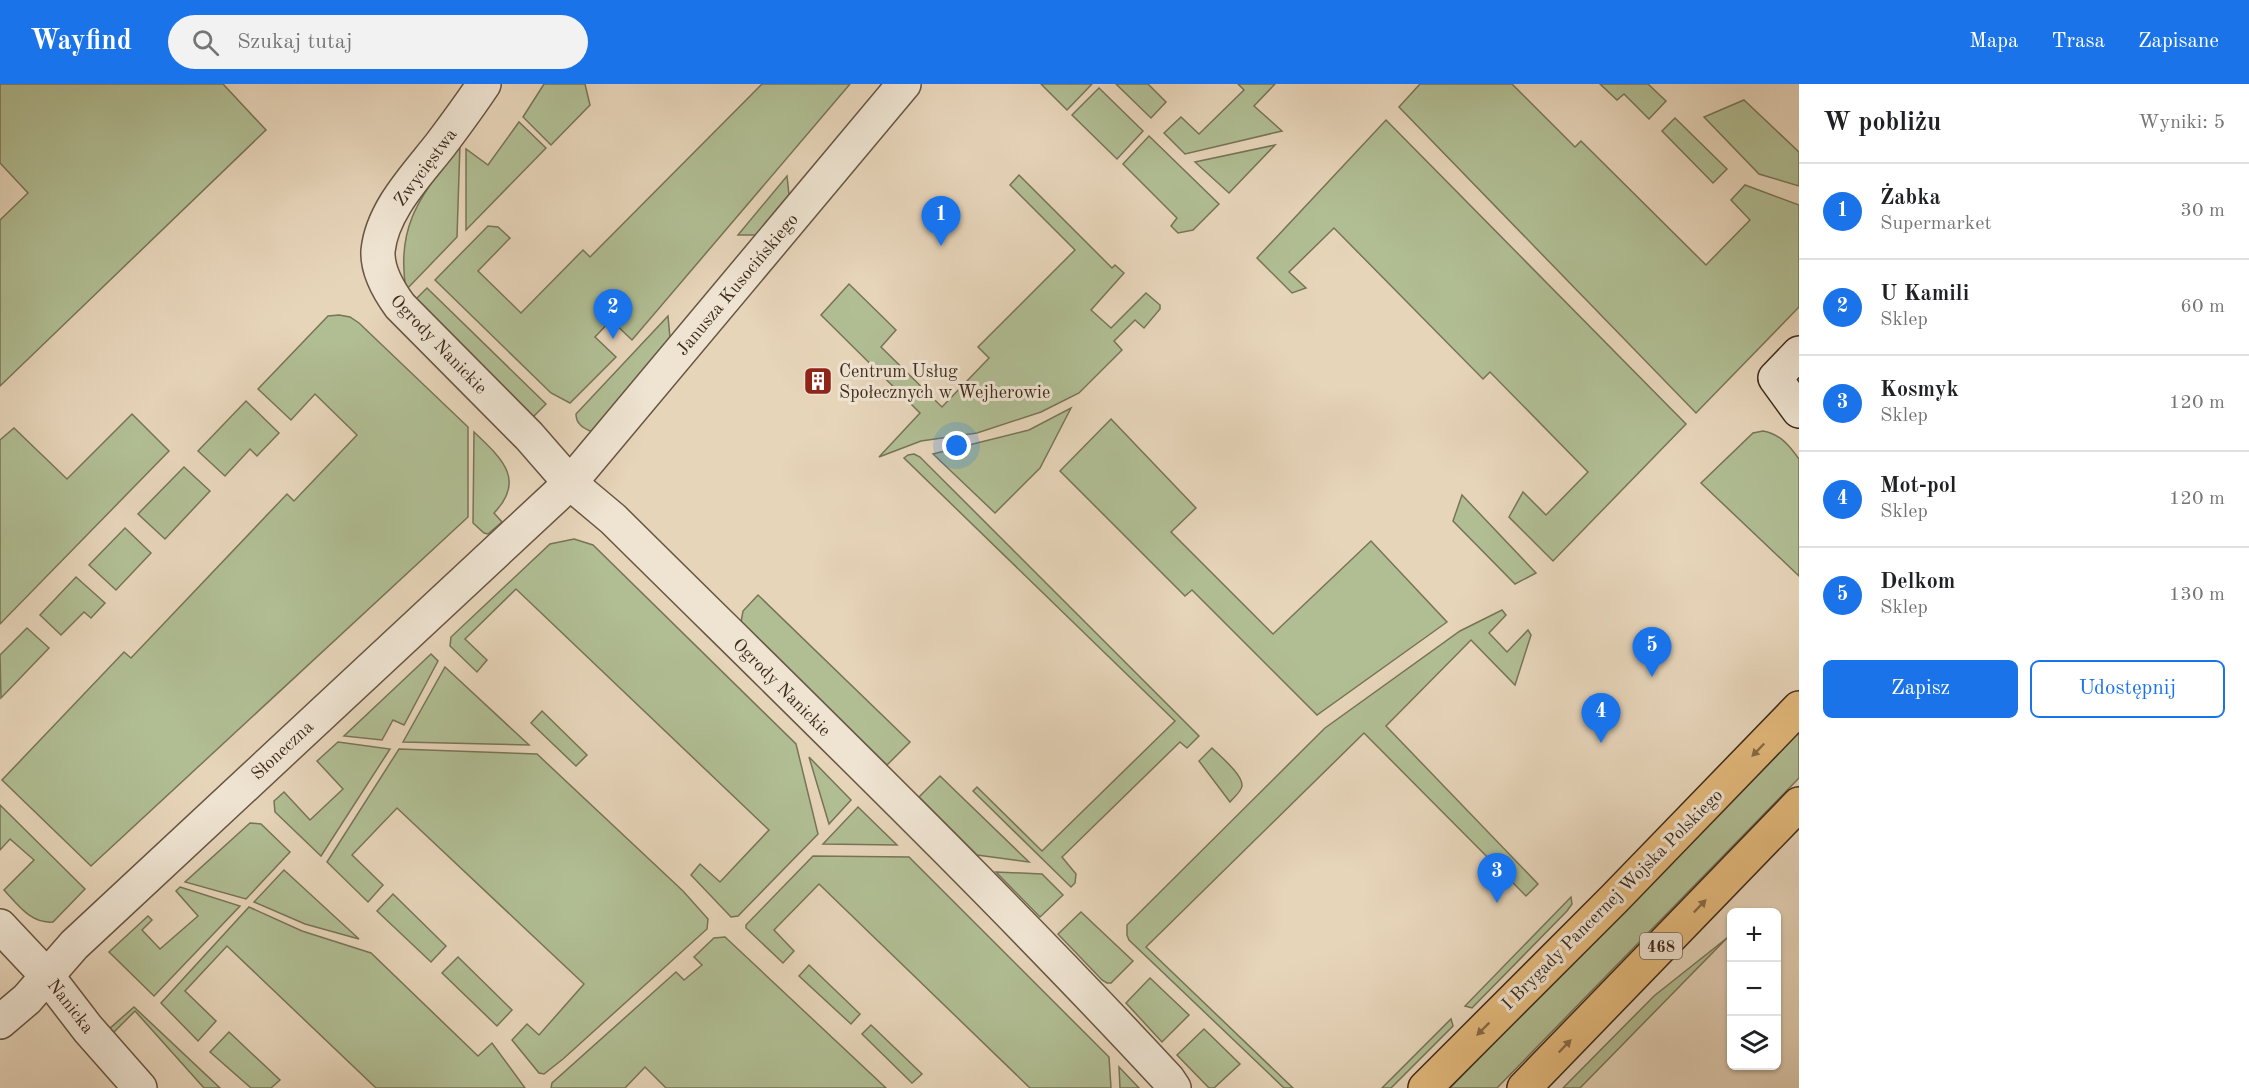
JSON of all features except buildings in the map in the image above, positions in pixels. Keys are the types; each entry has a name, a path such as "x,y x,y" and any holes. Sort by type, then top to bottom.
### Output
{"main road":[{"name":"I Brygady Pancernej Wojska Polskiego","path":"1425,1088 1614,899 1799,708"},
{"name":"468","path":"1524,1088 1799,804"}],"street":[{"name":"Zwycięstwa","path":"388,290 378,253 387,220 396,202 484,84"},
{"name":"Janusza Kusocińskiego","path":"570,483 904,84"},
{"name":"Ogrody Nanickie","path":"388,290 400,306 529,436 570,483 613,519 964,865 1102,1008 1174,1088"},
{"path":"1799,353 1775,378 1799,411"},
{"name":"Słoneczna","path":"0,1022 27,999 74,945 570,483"},
{"name":"Nanicka","path":"0,926 48,976 88,1029 140,1088"}],"green space":[{"path":"0,84 223,84 266,130 0,386 0,220 28,193 0,163"},
{"path":"544,84 585,84 590,105 551,145 523,117"},
{"path":"762,84 850,84 632,340 611,320 595,337 616,357 570,403 551,393 435,280 488,226 498,227 510,238 478,271 521,313 583,250 590,257"},
{"path":"1041,84 1092,84 1067,110"},
{"path":"1116,84 1148,84 1166,102 1151,118"},
{"path":"1238,84 1275,84 1254,106 1282,131 1185,154 1164,133 1181,117 1199,134 1244,90"},
{"path":"1420,84 1512,84 1575,147 1581,141 1706,265 1750,220 1731,200 1745,185 1799,205 1799,307 1696,413 1399,107"},
{"path":"1600,84 1648,84 1666,101 1649,119 1624,94 1617,100"},
{"path":"1099,88 1143,131 1117,159 1072,115"},
{"path":"1744,100 1799,152 1799,186 1759,174 1704,117"},
{"path":"1675,118 1727,169 1713,183 1662,131"},
{"path":"1386,120 1686,424 1553,561 1509,517 1523,492 1546,515 1588,472 1490,372 1483,379 1334,228 1289,272 1306,288 1292,293 1257,258"},
{"path":"519,122 546,148 466,230 466,149 488,165"},
{"path":"1149,136 1219,204 1193,230 1178,233 1171,226 1177,218 1123,164"},
{"path":"460,144 457,237 406,290 404,267 408,228 434,178"},
{"path":"1275,145 1229,193 1195,162"},
{"path":"1019,175 1112,268 1115,265 1124,273 1091,310 1111,328 1146,293 1160,305 1160,309 1144,328 1135,320 1114,341 1122,350 1079,393 1041,412 977,433 921,441 879,457 920,413 821,315 849,284 896,330 881,347 942,407 989,358 978,347 1075,250 1010,185"},
{"path":"787,176 789,195 756,235 738,235"},
{"path":"427,288 546,404 532,418 414,301"},
{"path":"328,316 350,317 359,323 468,427 468,517 91,866 2,780 124,652 131,658 287,494 294,501 357,435 315,394 291,420 258,389"},
{"path":"668,316 670,338 592,432 583,427 577,420 576,414"},
{"path":"246,401 279,433 257,456 250,449 225,476 198,451"},
{"path":"1071,408 1040,468 995,513 933,454 1029,430"},
{"path":"132,414 169,451 0,624 0,440 14,428 67,479"},
{"path":"1111,419 1196,508 1171,532 1273,634 1371,541 1447,622 1317,715 1192,590 1185,596 1060,471"},
{"path":"1763,431 1784,441 1799,459 1799,576 1701,483 1753,433"},
{"path":"474,432 493,450 506,469 509,479 504,501 494,513 502,522 488,534 473,523"},
{"path":"914,454 920,457 1199,736 1187,748 1180,742 1062,857 1076,874 1075,883 1071,887 973,791 977,787 1042,851 1175,721 904,458"},
{"path":"184,467 210,491 165,539 138,514"},
{"path":"1462,495 1536,573 1515,584 1453,521"},
{"path":"125,528 151,553 116,590 89,565"},
{"path":"574,539 593,545 796,744 818,834 738,916 731,917 691,875 700,864 720,882 769,830 516,589 465,639 487,660 477,672 450,646 451,637 550,544"},
{"path":"76,577 105,603 91,618 84,612 61,635 40,615"},
{"path":"758,595 910,742 887,765 741,622 743,611"},
{"path":"1502,610 1506,615 1489,633 1507,652 1528,630 1531,635 1515,685 1471,640 1386,726 1538,884 1526,896 1364,733 1146,947 1293,1088 1284,1088 1129,940 1127,925 1325,728 1460,631"},
{"path":"27,628 49,648 1,698 0,655"},
{"path":"431,654 438,661 404,725 393,720 382,740 344,736"},
{"path":"445,667 529,745 403,742"},
{"path":"542,711 587,755 576,766 531,723"},
{"path":"1799,730 1799,778 1497,1088 1450,1088"},
{"path":"338,742 390,749 321,856 275,812 274,801 284,792 310,820 343,789 317,761"},
{"path":"1212,748 1230,766 1241,782 1240,790 1230,802 1199,761"},
{"path":"399,749 537,754 683,891 708,919 707,929 563,1059 544,1074 539,1073 512,1040 527,1024 539,1035 584,984 397,808 352,855 383,885 368,902 327,862"},
{"path":"809,757 851,800 829,824"},
{"path":"940,776 1029,862 977,855 919,797"},
{"path":"0,805 85,889 53,922 45,922 32,917 4,890 34,860 10,839 0,850"},
{"path":"858,807 897,845 823,844"},
{"path":"250,823 261,824 290,852 246,899 185,882"},
{"path":"813,856 909,857 1109,1057 1111,1088 1030,1088 819,884 774,930 794,951 783,963 746,928 746,925"},
{"path":"284,870 359,939 305,924 254,902"},
{"path":"996,872 1042,874 1063,895 1040,917"},
{"path":"180,887 240,906 154,996 109,952 148,916 152,920 142,930 160,949 198,916 176,891"},
{"path":"393,894 446,946 431,962 377,911"},
{"path":"1571,897 1572,904 1567,911 1472,1008 1465,1006"},
{"path":"249,907 302,931 371,953 478,1056 492,1043 525,1088 376,1088 227,946 185,991 216,1021 198,1041 161,1003"},
{"path":"1081,912 1133,961 1111,983 1102,980 1058,934"},
{"path":"725,937 886,1088 666,1088 645,1067 625,1088 551,1088 552,1083 676,972 684,980 702,965 694,957 714,938"},
{"path":"1727,938 1580,1088 1563,1088 1654,996"},
{"path":"458,957 512,1010 497,1026 442,973"},
{"path":"809,965 860,1014 851,1024 799,976"},
{"path":"1150,978 1189,1015 1162,1042 1126,1003"},
{"path":"134,1007 220,1088 204,1088 135,1011 113,1033 109,1029"},
{"path":"1451,1019 1453,1026 1391,1088 1382,1088"},
{"path":"871,1025 922,1074 912,1083 862,1034"},
{"path":"1204,1029 1240,1064 1214,1088 1209,1088 1177,1055"},
{"path":"229,1032 280,1080 271,1088 251,1088 210,1052"},
{"path":"1119,1067 1139,1088 1120,1088"}],"place":[{"name":"Żabka","path":"941,246"},
{"name":"U Kamili","path":"613,339"},
{"name":"Centrum Usług Społecznych w Wejherowie","path":"818,381"},
{"name":"Delkom","path":"1652,677"},
{"name":"Mot-pol","path":"1601,743"},
{"name":"Kosmyk","path":"1497,903"}]}
